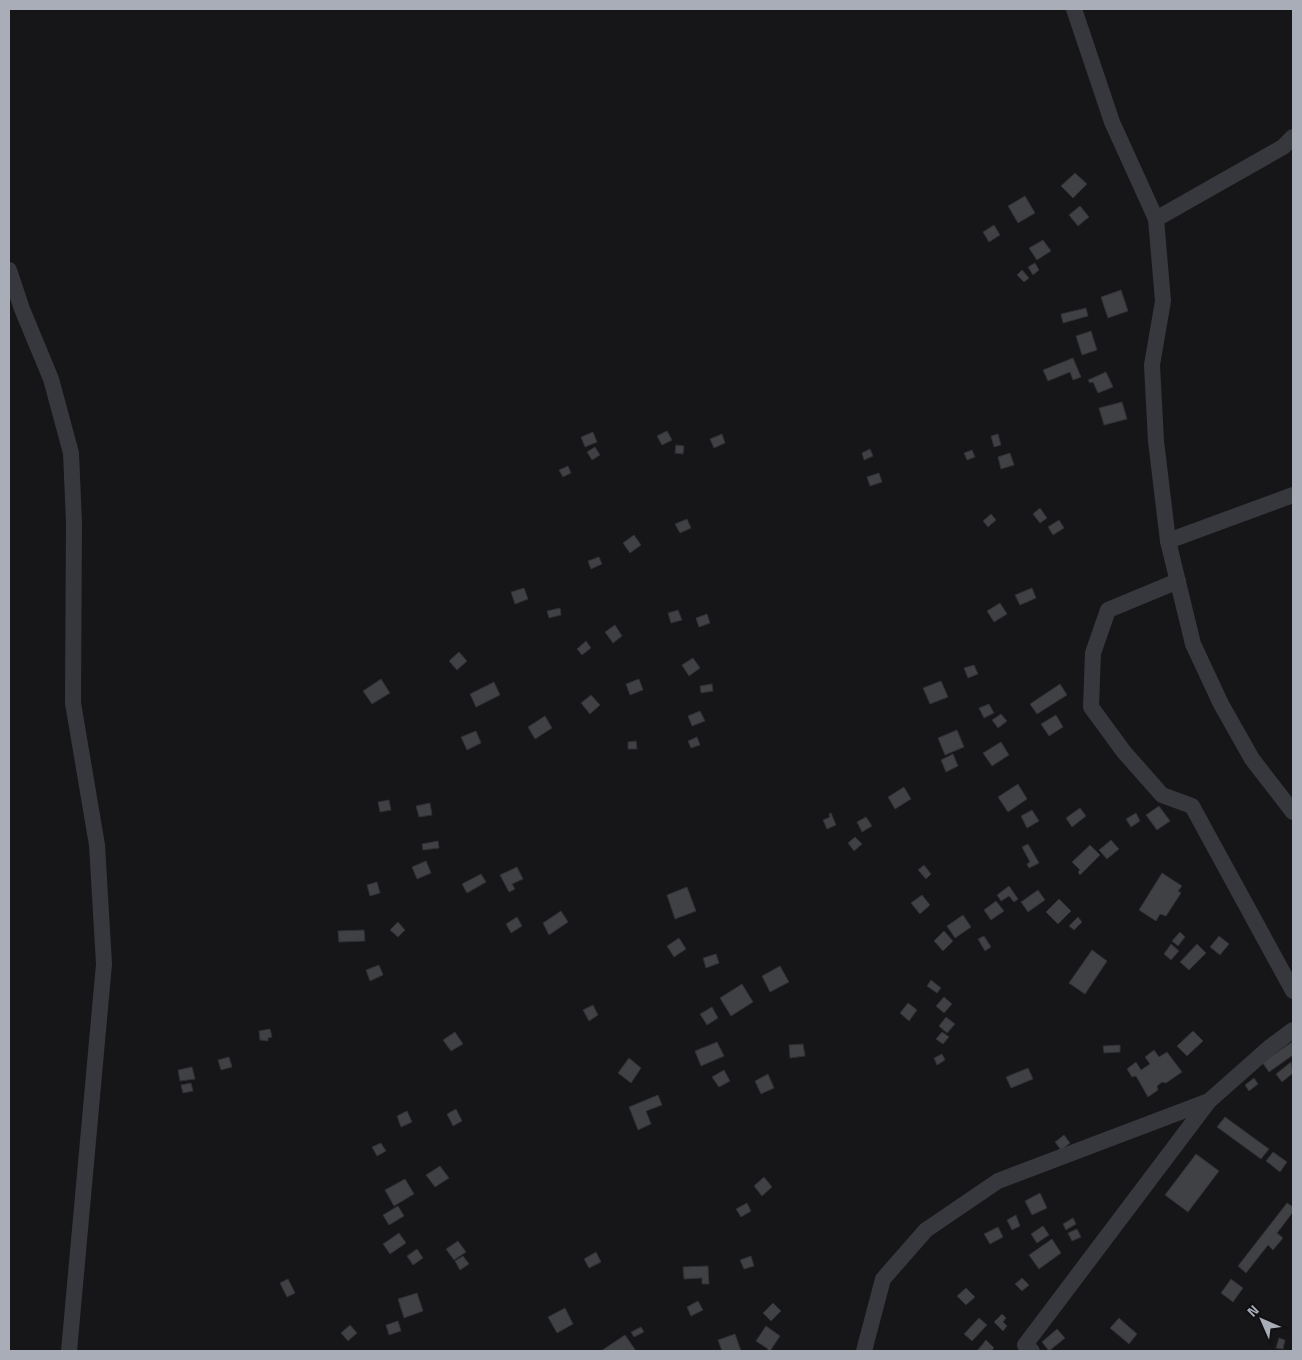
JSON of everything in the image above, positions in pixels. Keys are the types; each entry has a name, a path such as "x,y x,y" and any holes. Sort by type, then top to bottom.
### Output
{"street":[{"path":"1074,9 1112,122 1156,219 1163,301 1152,365 1156,441 1168,541 1193,644 1221,704 1252,759 1293,812"},
{"path":"1156,219 1283,147 1293,136"},
{"path":"9,270 22,308 51,378 71,453 74,522 73,703 96,845 104,964 68,1351"},
{"path":"1168,541 1293,495"},
{"path":"1178,581 1108,610 1093,653 1091,707 1124,752 1162,795 1192,806 1293,991"},
{"path":"1032,1351 1025,1345 1209,1102 1270,1047 1293,1030"},
{"path":"864,1351 883,1279 926,1230 998,1180 1209,1102"}],"building":[{"path":"1075,173 1087,184 1073,198 1061,186"},
{"path":"1025,196 1035,213 1018,223 1008,206"},
{"path":"1080,206 1089,217 1078,226 1069,215"},
{"path":"994,225 1000,235 989,242 983,232"},
{"path":"1043,240 1051,251 1037,260 1029,248"},
{"path":"1035,263 1039,270 1033,275 1028,267"},
{"path":"1022,270 1029,278 1024,282 1017,275"},
{"path":"1121,290 1128,311 1108,318 1101,297"},
{"path":"1086,308 1088,316 1063,323 1061,314"},
{"path":"1091,331 1097,350 1082,355 1076,336"},
{"path":"1073,358 1081,377 1073,380 1070,372 1048,381 1043,370"},
{"path":"1106,372 1113,387 1098,393 1093,382 1090,383 1088,380"},
{"path":"1122,402 1127,419 1104,425 1099,408"},
{"path":"667,431 672,440 662,445 657,436"},
{"path":"593,432 597,442 585,447 581,437"},
{"path":"722,434 725,443 714,448 710,439"},
{"path":"998,434 1001,445 994,447 991,436"},
{"path":"676,445 684,446 683,454 675,453"},
{"path":"595,447 600,455 592,460 587,452"},
{"path":"870,449 873,456 864,460 862,453"},
{"path":"972,450 975,457 967,460 964,453"},
{"path":"1010,453 1014,465 1001,469 998,457"},
{"path":"568,466 571,473 563,477 559,470"},
{"path":"879,473 882,482 870,486 867,477"},
{"path":"1040,508 1047,518 1040,523 1033,514"},
{"path":"991,514 996,520 988,527 983,521"},
{"path":"687,519 691,528 680,533 675,524"},
{"path":"1059,520 1064,528 1053,535 1048,527"},
{"path":"634,535 641,545 630,553 623,543"},
{"path":"599,557 602,564 591,569 588,561"},
{"path":"524,588 528,599 515,604 511,592"},
{"path":"1032,588 1036,598 1020,605 1015,595"},
{"path":"1000,603 1007,614 994,622 987,611"},
{"path":"560,608 561,615 549,618 547,611"},
{"path":"678,610 682,620 671,623 668,613"},
{"path":"707,614 710,623 699,627 696,618"},
{"path":"615,625 622,636 613,643 605,632"},
{"path":"586,641 591,648 582,655 577,649"},
{"path":"459,652 467,661 457,670 449,661"},
{"path":"693,658 700,668 689,676 682,665"},
{"path":"974,665 978,674 968,678 964,668"},
{"path":"381,679 390,693 372,704 363,691"},
{"path":"639,679 643,690 630,695 626,684"},
{"path":"941,681 948,697 930,704 923,688"},
{"path":"494,682 500,695 476,707 470,694"},
{"path":"712,684 713,691 701,693 700,686"},
{"path":"1060,684 1067,695 1037,714 1030,704"},
{"path":"591,695 600,705 590,714 581,703"},
{"path":"989,704 994,713 984,718 979,708"},
{"path":"700,711 705,721 692,726 688,716"},
{"path":"1001,714 1007,721 998,728 992,720"},
{"path":"1056,715 1063,727 1049,736 1041,724"},
{"path":"545,716 552,728 535,739 528,727"},
{"path":"957,730 964,747 945,755 938,738"},
{"path":"476,731 481,743 467,750 461,737"},
{"path":"697,737 700,745 691,748 688,741"},
{"path":"636,741 637,749 628,749 628,742"},
{"path":"1001,742 1009,755 992,766 983,753"},
{"path":"953,754 958,766 946,772 941,760"},
{"path":"1018,784 1027,799 1008,812 998,797"},
{"path":"904,787 911,799 895,809 888,797"},
{"path":"389,800 391,810 380,812 378,802"},
{"path":"430,803 432,815 419,817 416,806"},
{"path":"1159,806 1170,821 1157,830 1146,815"},
{"path":"1080,808 1086,816 1072,827 1066,818"},
{"path":"1032,810 1039,821 1027,828 1021,816"},
{"path":"831,813 836,825 827,829 823,820 830,817 829,814"},
{"path":"1136,813 1140,821 1131,827 1126,819"},
{"path":"866,817 872,826 862,832 857,822"},
{"path":"855,837 862,844 854,851 848,843"},
{"path":"1111,840 1119,849 1107,859 1099,850"},
{"path":"438,841 439,848 423,850 422,844"},
{"path":"1028,844 1039,863 1029,868 1027,864 1030,862 1022,847"},
{"path":"1090,845 1100,855 1080,875 1078,872 1080,870 1072,862"},
{"path":"426,861 431,873 417,879 412,867"},
{"path":"924,865 931,874 926,879 918,870"},
{"path":"517,867 523,879 512,884 515,889 509,892 500,875"},
{"path":"1162,873 1182,886 1178,891 1181,893 1166,916 1160,914 1156,921 1139,910"},
{"path":"481,874 486,882 467,893 462,884"},
{"path":"377,882 380,893 370,896 367,885"},
{"path":"1009,886 1018,899 1014,902 1009,896 1001,901 997,895"},
{"path":"687,887 696,911 675,919 667,895"},
{"path":"1038,890 1045,900 1028,912 1021,902"},
{"path":"922,895 930,905 920,914 911,903"},
{"path":"1059,899 1071,911 1058,924 1046,912"},
{"path":"996,901 1004,911 991,920 984,910"},
{"path":"561,911 568,922 549,935 543,923"},
{"path":"963,915 971,927 955,938 947,926"},
{"path":"517,917 522,926 511,933 506,924"},
{"path":"1078,917 1082,922 1074,930 1069,926"},
{"path":"398,922 405,930 398,937 390,930"},
{"path":"364,930 365,941 339,942 338,931"},
{"path":"944,931 953,941 943,951 934,941"},
{"path":"1180,932 1185,937 1178,946 1172,941"},
{"path":"984,936 991,947 985,951 978,939"},
{"path":"1219,936 1229,944 1220,955 1210,947"},
{"path":"679,938 686,949 674,957 667,946"},
{"path":"1171,944 1179,951 1171,960 1164,954"},
{"path":"1197,944 1206,953 1189,970 1180,962"},
{"path":"1092,950 1107,961 1085,994 1069,983"},
{"path":"716,954 719,963 706,968 703,958"},
{"path":"379,965 383,975 370,981 366,970"},
{"path":"780,966 789,982 770,992 762,976"},
{"path":"931,980 941,988 937,993 927,986"},
{"path":"742,984 753,1002 731,1016 720,998"},
{"path":"944,997 952,1004 944,1013 936,1006"},
{"path":"908,1003 917,1010 909,1021 900,1013"},
{"path":"593,1005 598,1015 589,1021 583,1010"},
{"path":"712,1007 718,1018 707,1025 700,1014"},
{"path":"946,1017 955,1024 947,1033 939,1026"},
{"path":"270,1029 272,1037 268,1038 268,1041 260,1040 259,1031"},
{"path":"1193,1031 1203,1041 1187,1056 1177,1046"},
{"path":"455,1032 463,1044 451,1051 443,1040"},
{"path":"942,1032 949,1037 943,1044 936,1039"},
{"path":"717,1042 724,1056 701,1066 695,1051"},
{"path":"1292,1042 1293,1055 1269,1072 1262,1062"},
{"path":"803,1044 805,1056 790,1058 789,1045"},
{"path":"1120,1045 1120,1052 1104,1053 1103,1046"},
{"path":"1154,1050 1159,1057 1167,1052 1182,1072 1166,1083 1162,1082 1157,1086 1158,1090 1148,1097 1136,1076 1132,1077 1127,1069 1136,1062 1141,1070 1150,1064 1145,1057"},
{"path":"942,1054 945,1060 937,1065 934,1058"},
{"path":"229,1057 232,1067 221,1070 218,1060"},
{"path":"629,1058 641,1068 631,1083 618,1073"},
{"path":"1291,1062 1293,1073 1282,1082 1276,1074"},
{"path":"192,1067 195,1079 180,1081 178,1070"},
{"path":"1028,1068 1033,1079 1011,1088 1006,1077"},
{"path":"724,1070 730,1081 719,1087 712,1077"},
{"path":"768,1074 774,1088 761,1094 755,1081"},
{"path":"1254,1078 1258,1084 1249,1091 1245,1085"},
{"path":"191,1083 193,1091 183,1093 181,1085"},
{"path":"658,1095 662,1105 646,1111 651,1124 638,1130 629,1107"},
{"path":"456,1109 462,1121 453,1126 447,1114"},
{"path":"407,1111 412,1122 401,1127 397,1116"},
{"path":"1225,1117 1269,1149 1261,1159 1217,1127"},
{"path":"1064,1135 1070,1143 1061,1150 1055,1142"},
{"path":"381,1143 386,1151 377,1156 372,1147"},
{"path":"1273,1152 1287,1162 1280,1172 1266,1161"},
{"path":"1196,1154 1219,1171 1188,1212 1165,1195"},
{"path":"440,1166 449,1178 435,1187 426,1175"},
{"path":"764,1177 772,1187 762,1196 754,1186"},
{"path":"405,1179 414,1194 394,1206 385,1190"},
{"path":"1040,1193 1047,1208 1032,1215 1025,1201"},
{"path":"747,1203 751,1211 741,1217 736,1209"},
{"path":"1287,1203 1293,1207 1293,1212 1277,1233 1283,1238 1273,1250 1268,1245 1246,1273 1238,1266"},
{"path":"398,1206 404,1216 389,1225 383,1215"},
{"path":"1016,1215 1020,1226 1012,1230 1007,1220"},
{"path":"1073,1218 1076,1224 1066,1230 1063,1224"},
{"path":"1043,1226 1049,1235 1037,1243 1031,1234"},
{"path":"998,1227 1003,1237 990,1244 984,1234"},
{"path":"1077,1229 1081,1237 1072,1241 1068,1233"},
{"path":"399,1233 406,1243 390,1254 383,1244"},
{"path":"1052,1239 1061,1253 1039,1269 1029,1255"},
{"path":"458,1241 466,1252 454,1260 446,1249"},
{"path":"417,1249 423,1258 413,1265 407,1256"},
{"path":"596,1252 601,1262 589,1268 584,1259"},
{"path":"463,1256 469,1264 460,1270 455,1261"},
{"path":"751,1256 754,1266 744,1269 740,1260"},
{"path":"708,1266 709,1284 702,1284 702,1278 684,1279 683,1267"},
{"path":"1022,1278 1029,1285 1022,1291 1015,1284"},
{"path":"288,1279 295,1293 287,1297 280,1283"},
{"path":"1231,1279 1243,1288 1233,1302 1221,1293"},
{"path":"966,1288 975,1297 966,1305 957,1296"},
{"path":"417,1293 423,1311 404,1318 398,1299"},
{"path":"698,1301 703,1310 691,1316 687,1307"},
{"path":"773,1303 781,1311 771,1321 763,1313"},
{"path":"565,1308 573,1324 557,1333 548,1317"},
{"path":"1002,1314 1006,1318 1003,1322 1007,1326 1003,1331 994,1322"},
{"path":"979,1318 987,1325 972,1341 964,1334"},
{"path":"1119,1318 1137,1334 1129,1344 1110,1328"},
{"path":"398,1321 401,1331 389,1335 386,1325"},
{"path":"350,1325 357,1333 348,1341 341,1333"},
{"path":"766,1326 780,1336 770,1351 766,1351 768,1349 756,1341"},
{"path":"641,1327 644,1332 634,1337 631,1332"},
{"path":"1057,1329 1065,1338 1049,1351 1042,1342"},
{"path":"735,1334 741,1351 722,1351 718,1340"},
{"path":"625,1335 636,1351 601,1351"},
{"path":"1279,1338 1285,1340 1283,1349 1276,1348"},
{"path":"986,1340 994,1348 991,1351 977,1351"}]}
